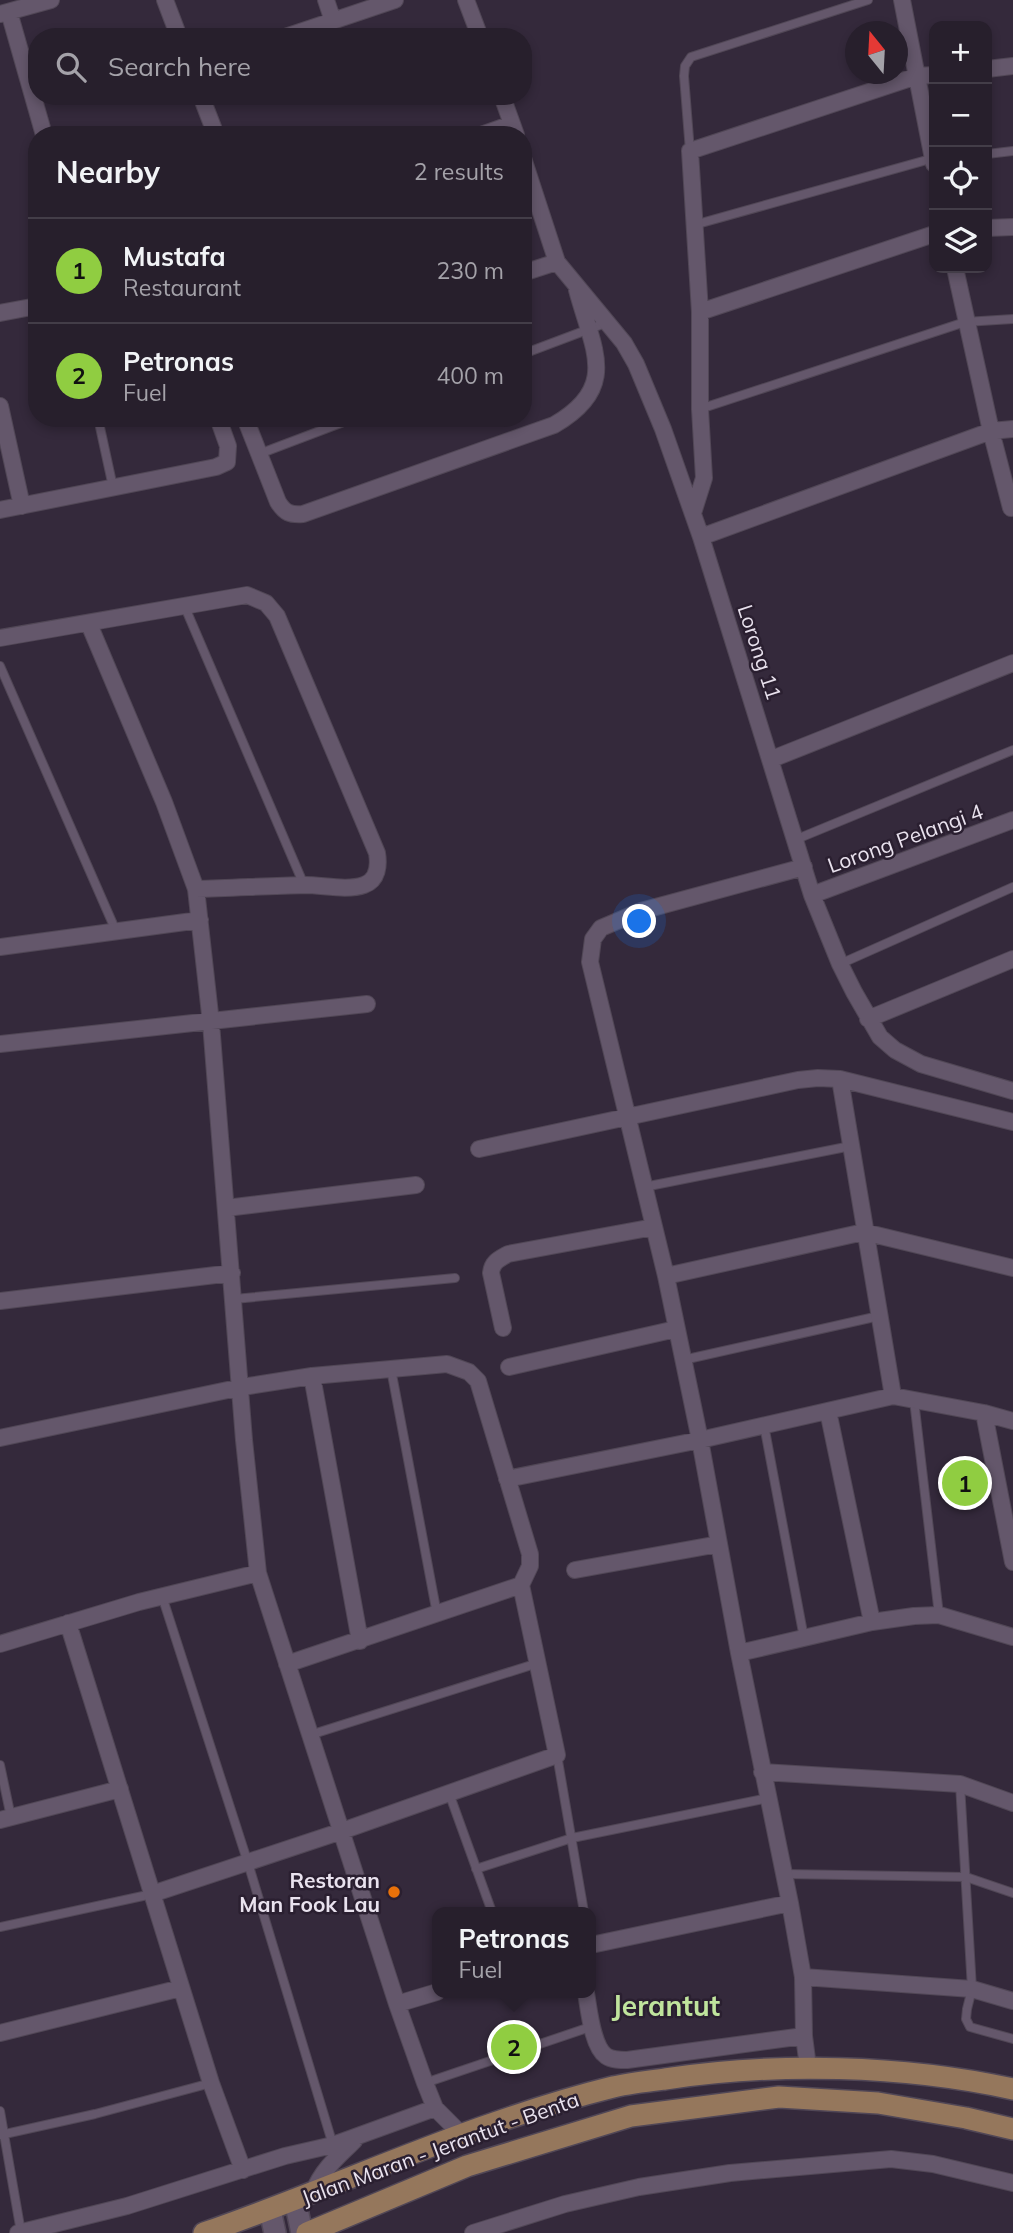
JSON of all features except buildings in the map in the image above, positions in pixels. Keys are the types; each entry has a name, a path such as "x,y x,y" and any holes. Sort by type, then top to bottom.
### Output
{"main road":[{"name":"Jalan Maran - Jerantut - Benta","path":"204,2233 462,2136 615,2087 715,2071 808,2067 974,2080 1013,2089"},
{"name":"Jalan Maran - Jerantut - Benta","path":"305,2233 467,2166 631,2116 779,2097 878,2103 1013,2129"},
{"path":"346,2233 364,2210"}],"street":[{"path":"28,86 4,13 51,0"},
{"path":"165,0 176,28"},
{"path":"326,0 333,21"},
{"path":"312,28 396,0"},
{"path":"466,0 477,28"},
{"path":"902,0 931,147"},
{"path":"992,68 1013,66"},
{"path":"693,514 704,478 700,410 700,312 690,151 917,76 929,75"},
{"path":"34,105 41,126"},
{"path":"204,105 213,126"},
{"path":"505,105 513,126"},
{"name":"Lorong 11","path":"532,186 557,262 608,322 636,364 701,537 812,895 839,964 868,1019 880,1037 895,1050 921,1064 1013,1091"},
{"path":"992,228 1013,227"},
{"path":"700,312 929,235"},
{"path":"532,270 557,262"},
{"path":"956,273 965,322 1011,508"},
{"path":"248,427 278,502 287,513 294,515 554,425 580,407 596,382 597,366 576,284"},
{"path":"0,313 28,308"},
{"path":"0,406 22,506"},
{"path":"0,510 216,467 227,462 228,446 221,427"},
{"path":"701,537 991,431 1013,429"},
{"path":"0,638 247,595 266,603 277,616 377,853 379,864 371,881 363,885 196,889"},
{"path":"89,624 164,802 196,889 211,1023 258,1573 425,2083 435,2108 462,2136"},
{"path":"772,759 1013,663"},
{"name":"Lorong Pelangi 4","path":"812,895 1013,820"},
{"path":"804,867 641,911 601,929 593,939 590,962 666,1276 700,1440 803,1977 804,2036 808,2067"},
{"path":"2,942 200,920"},
{"path":"868,1019 1013,959"},
{"path":"0,1044 367,1004"},
{"path":"479,1149 797,1080 818,1078 840,1079 1013,1122"},
{"path":"840,1079 893,1396"},
{"path":"226,1208 416,1185"},
{"path":"503,1328 491,1273 496,1260 508,1254 654,1227"},
{"path":"666,1276 864,1232 1013,1268"},
{"path":"0,1301 232,1273"},
{"path":"509,1367 676,1329"},
{"path":"0,1438 242,1387 312,1376 447,1364 470,1372 478,1381 530,1554 530,1566 521,1585 557,1755 152,1894"},
{"path":"312,1376 360,1641"},
{"path":"507,1479 700,1440 893,1396 984,1412 1013,1421"},
{"path":"828,1411 872,1622"},
{"path":"984,1412 1013,1563"},
{"path":"575,1570 719,1544"},
{"path":"0,1644 162,1596 258,1573"},
{"path":"287,1664 521,1585"},
{"path":"739,1653 872,1622 914,1616 939,1615 1013,1637"},
{"path":"68,1623 211,2083 243,2170"},
{"path":"762,1772 960,1784 1013,1803"},
{"path":"5,1818 120,1788"},
{"path":"596,1944 790,1903"},
{"path":"803,1977 972,1989 1013,2001"},
{"path":"0,2033 181,1987"},
{"path":"397,2004 432,1994"},
{"path":"587,1998 597,2044 605,2055 615,2059 627,2060 804,2036"},
{"path":"20,2233 127,2206 285,2156 333,2145 435,2108"},
{"path":"305,2233 304,2197 330,2164 359,2137"},
{"path":"472,2233 565,2204 639,2187 730,2173 891,2160 933,2164 1013,2183"},
{"path":"270,2210 275,2233"}],"lane":[{"path":"690,151 684,75 685,66 691,57 868,0"},
{"path":"992,153 1013,151"},
{"path":"693,225 929,161"},
{"path":"700,410 965,322 1013,319"},
{"path":"532,352 608,322"},
{"path":"100,427 113,488"},
{"path":"259,454 330,427"},
{"path":"184,605 305,886"},
{"path":"0,666 116,931"},
{"path":"796,839 1013,750"},
{"path":"839,964 1013,887"},
{"path":"644,1187 851,1146"},
{"path":"234,1299 455,1278"},
{"path":"682,1360 879,1316"},
{"path":"391,1369 437,1614"},
{"path":"914,1400 939,1615"},
{"path":"764,1425 804,1638"},
{"path":"162,1596 333,2145"},
{"path":"310,1735 538,1663"},
{"path":"557,1755 583,1907"},
{"path":"0,1765 5,1818"},
{"path":"960,1784 972,1989 966,2019 970,2027 1013,2039"},
{"path":"449,1793 490,1907"},
{"path":"476,1869 572,1838 768,1798"},
{"path":"784,1874 966,1877 1013,1893"},
{"path":"0,1927 152,1894"},
{"path":"425,2083 593,2026"},
{"path":"2,2134 95,2114 211,2083"},
{"path":"0,2111 20,2233"}],"place":[{"name":"Mustafa","path":"965,1483"},
{"name":"Restoran Man Fook Lau","path":"394,1892"},
{"name":"Petronas","path":"514,2047"}],"district":[{"name":"Jerantut","path":"666,2005"}]}
